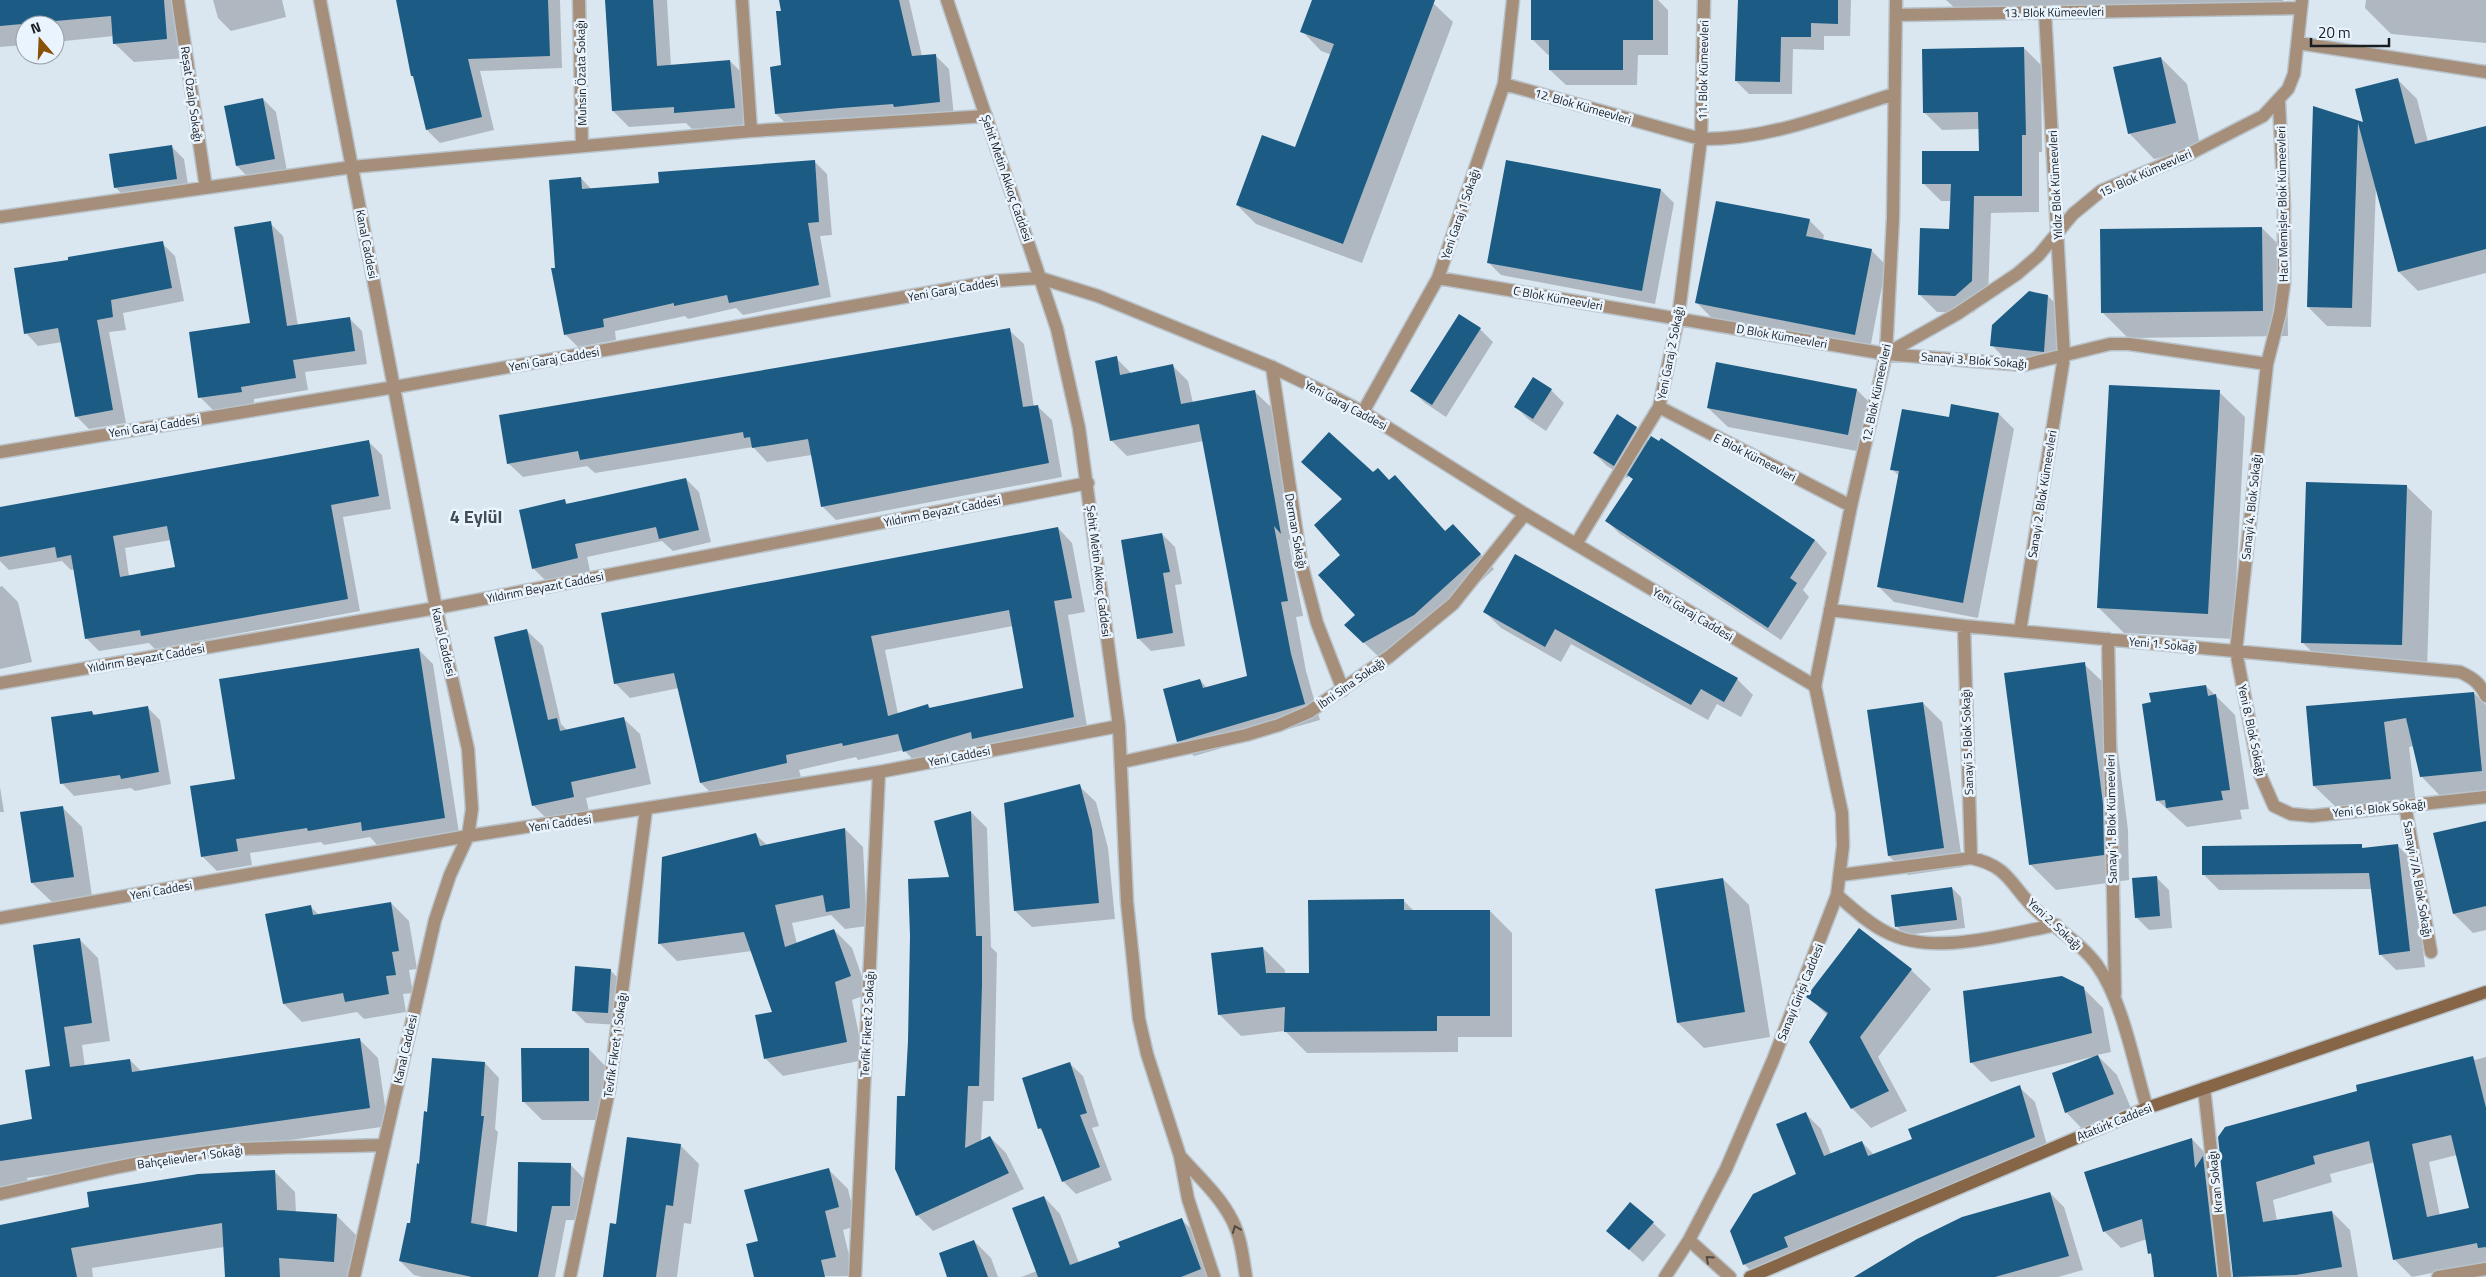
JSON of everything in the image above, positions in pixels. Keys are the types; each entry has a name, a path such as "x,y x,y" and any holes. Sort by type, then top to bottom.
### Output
{"main road":[{"name":"Atatürk Caddesi","path":"1750,1277 2147,1108 2486,992"}],"street":[{"name":"Reşat Özalp Sokağı","path":"178,0 206,188"},
{"name":"Kanal Caddesi","path":"320,0 436,608 468,750 472,809 468,836 450,875 435,920 354,1277"},
{"name":"Muhsin Özata Sokağı","path":"579,0 582,146"},
{"path":"742,0 750,131"},
{"name":"Şehit Metin Akkoç Caddesi","path":"947,0 1057,329 1079,428 1120,726 1127,902 1139,1019 1147,1054 1180,1156 1188,1199 1214,1277"},
{"name":"Yeni Garaj 1 Sokağı","path":"1363,412 1438,278 1504,84 1513,0"},
{"name":"11. Blok Kümeevleri","path":"1702,139 1704,0"},
{"name":"12. Blok Kümeevleri","path":"1815,686 1851,506 1886,354 1893,218 1896,0"},
{"name":"13. Blok Kümeevleri","path":"1896,15 2045,13 2302,4"},
{"name":"15. Blok Kümeevleri","path":"1886,354 1992,293 2038,256 2073,214 2101,191 2189,154 2263,116 2279,102 2288,89 2294,74 2302,4"},
{"name":"Yıldız Blok Kümeevleri","path":"2045,13 2064,357"},
{"path":"2298,43 2486,72"},
{"name":"12. Blok Kümeevleri","path":"1504,84 1702,139 1732,140 1759,136 1894,94"},
{"name":"Hacı Memişler Blok Kümeevleri","path":"2267,364 2280,314 2284,284 2284,205 2279,102"},
{"path":"0,217 352,167 750,131 986,116"},
{"name":"Yeni Garaj 2 Sokağı","path":"1576,544 1659,407 1678,319 1702,139"},
{"name":"Yeni Garaj Caddesi","path":"0,452 395,387 995,281 1040,278 1098,296 1272,367 1363,412 1525,514 1815,686"},
{"name":"C Blok Kümeevleri","path":"1438,278 1678,319"},
{"name":"D Blok Kümeevleri","path":"1678,319 1886,354"},
{"name":"Sanayi 3. Blok Sokağı","path":"1886,354 2024,366 2110,344 2129,344 2267,364"},
{"name":"Sanayi 2. Blok Kümeevleri","path":"2020,631 2064,357"},
{"name":"Sanayi 4. Blok Sokağı","path":"2236,651 2267,364"},
{"name":"Derman Sokağı","path":"1272,367 1300,562 1317,623 1343,690"},
{"name":"E Blok Kümeevleri","path":"1659,407 1851,506"},
{"name":"Yıldırım Beyazıt Caddesi","path":"0,683 436,608 1088,483"},
{"name":"İbni Sina Sokağı","path":"1122,762 1188,749 1279,725 1309,712 1343,690 1422,632 1453,604 1525,514"},
{"name":"Yeni 1. Sokağı","path":"1830,610 1964,626 2460,672 2472,677 2482,686 2486,696"},
{"name":"Sanayi 5. Blok Sokağı","path":"1964,626 1971,858"},
{"name":"Sanayi 1. Blok Kümeevleri","path":"2108,639 2115,999"},
{"name":"Yeni 8. Blok Sokağı","path":"2236,651 2259,772 2274,806"},
{"name":"Sanayi Girişi Caddesi","path":"1665,1277 1689,1240 1726,1169 1751,1112 1837,896 1841,875 1842,813 1815,686"},
{"name":"Yeni Caddesi","path":"0,918 468,836 646,810 879,772 1120,726"},
{"name":"Tevfik Fikret 2 Sokağı","path":"855,1277 879,772"},
{"name":"Yeni 6. Blok Sokağı","path":"2274,806 2291,814 2312,816 2486,797"},
{"name":"Sanayi 7/A. Blok Sokağı","path":"2405,805 2431,952"},
{"name":"Tevfik Fikret 1 Sokağı","path":"570,1277 610,1090 646,810"},
{"name":"Yeni 2. Sokağı","path":"1841,875 1971,858 1988,862 1999,868 2037,911 2056,925 2096,963 2115,999 2147,1108"},
{"path":"1837,896 1886,932 1906,940 1962,942 2056,925"},
{"name":"Kıran Sokağı","path":"2204,1088 2225,1277"},
{"name":"Bahçelievler 1 Sokağı","path":"0,1194 142,1163 228,1150 384,1146"},
{"name":"Şehit Metin Akkoç Caddesi","path":"1180,1156 1221,1203 1232,1220 1239,1237 1246,1277"},
{"path":"1689,1240 1730,1277"},
{"path":"2438,1277 2486,1269"}],"building":[{"path":"0,0 164,0 167,39 113,44 111,16 65,20 65,15 15,15 15,25 0,26"},
{"path":"396,0 548,0 550,56 468,59 482,117 426,130 413,76 411,76"},
{"path":"605,0 653,0 657,66 730,60 735,108 674,113 674,107 612,111"},
{"path":"779,0 899,0 912,56 936,54 940,102 894,107 893,104 775,114 770,67 781,65 776,11 781,11"},
{"path":"1312,0 1435,0 1343,244 1236,205 1262,135 1295,147 1334,44 1300,32"},
{"path":"1531,0 1653,0 1653,40 1623,40 1623,70 1549,70 1549,40 1531,40"},
{"path":"1738,0 1838,0 1838,24 1811,23 1811,37 1781,37 1780,82 1735,81"},
{"path":"2024,47 2026,135 2022,135 2022,196 1974,196 1972,281 1955,296 1918,295 1920,228 1949,229 1951,184 1922,184 1922,151 1979,151 1978,112 1923,113 1922,49"},
{"path":"2161,57 2176,123 2128,134 2113,67"},
{"path":"2398,78 2415,144 2486,126 2486,249 2398,272 2358,123 2352,308 2307,307 2313,106 2363,122 2355,89"},
{"path":"263,98 275,159 236,166 224,106"},
{"path":"172,145 177,179 114,188 109,154"},
{"path":"815,160 819,222 808,223 819,285 729,303 727,295 674,306 674,303 603,319 604,327 564,335 551,268 555,268 549,180 581,177 582,189 659,183 658,172"},
{"path":"1506,160 1661,189 1642,291 1487,263"},
{"path":"1716,201 1810,219 1806,236 1872,249 1855,335 1695,303"},
{"path":"271,221 287,326 350,317 355,351 293,360 296,378 241,387 242,392 198,398 189,332 250,323 234,227"},
{"path":"2262,227 2263,311 2101,313 2100,229"},
{"path":"163,241 172,288 111,300 113,317 97,320 113,410 75,417 58,328 24,334 14,268 68,260 68,257"},
{"path":"2029,291 2048,295 2044,352 1990,346 1992,325"},
{"path":"1459,314 1481,328 1432,405 1410,391"},
{"path":"1010,328 1023,407 1038,405 1049,463 821,507 808,439 752,448 750,437 744,438 743,432 580,460 578,451 507,464 499,415"},
{"path":"1117,356 1120,375 1173,364 1181,404 1255,390 1281,534 1274,526 1288,601 1281,602 1291,654 1305,704 1177,742 1163,689 1200,679 1203,688 1247,676 1199,424 1110,441 1095,361"},
{"path":"1716,362 1857,389 1848,435 1707,408"},
{"path":"1533,377 1552,389 1533,419 1514,407"},
{"path":"2109,385 2220,390 2208,614 2097,608"},
{"path":"1951,404 1999,413 1963,603 1877,587 1899,471 1890,470 1902,409 1949,417"},
{"path":"1617,414 1637,427 1614,466 1593,453"},
{"path":"1329,432 1373,472 1378,468 1389,480 1395,475 1445,531 1453,524 1481,554 1414,615 1363,643 1344,625 1355,615 1318,575 1340,555 1314,525 1342,499 1301,462"},
{"path":"1651,436 1659,441 1661,438 1815,540 1790,578 1797,583 1768,628 1605,521 1633,479 1627,475"},
{"path":"369,440 379,496 331,505 348,599 141,636 140,630 85,639 71,555 57,558 55,547 0,557 0,507","holes":["167,526 175,567 120,577 113,536"]},
{"path":"686,478 699,530 659,539 656,527 575,544 578,558 532,569 519,510 565,499 566,504"},
{"path":"2306,482 2407,485 2402,645 2301,643"},
{"path":"1058,527 1072,598 1054,601 1074,717 972,739 971,732 903,752 898,734 843,746 842,743 786,755 787,763 700,783 674,673 614,684 601,613","holes":["1009,610 1023,688 929,708 928,704 888,716 871,636"]},
{"path":"1162,533 1170,572 1163,573 1173,633 1137,639 1121,540"},
{"path":"1515,554 1738,678 1724,702 1701,689 1691,705 1555,629 1545,647 1483,612"},
{"path":"527,629 548,720 557,718 560,731 624,717 636,768 571,782 574,797 532,806 494,637"},
{"path":"419,648 445,818 362,831 361,822 308,831 307,828 236,839 238,851 201,857 190,786 235,779 219,679"},
{"path":"2085,662 2103,804 2104,855 2029,865 2004,673"},
{"path":"2206,685 2208,696 2216,694 2230,790 2221,791 2223,800 2166,808 2165,800 2156,801 2142,704 2151,702 2149,693"},
{"path":"2474,692 2482,771 2420,777 2406,718 2384,722 2391,779 2313,786 2306,706"},
{"path":"1923,702 1944,848 1888,856 1867,710"},
{"path":"148,706 159,772 121,779 120,775 60,784 51,717 92,711 93,715"},
{"path":"1080,784 1092,830 1099,903 1014,911 1004,803"},
{"path":"63,806 74,877 31,883 20,812"},
{"path":"971,811 976,936 982,936 982,985 979,1086 968,1086 965,1148 990,1136 1009,1173 916,1216 895,1169 897,1096 905,1096 908,1041 910,936 908,879 949,877 934,821"},
{"path":"2486,821 2486,906 2453,914 2433,833"},
{"path":"845,828 850,908 826,912 823,895 775,905 785,947 834,929 851,976 835,982 847,1042 764,1059 755,1015 772,1012 744,932 658,944 662,857 756,833 760,846"},
{"path":"2362,844 2362,848 2398,844 2410,951 2379,955 2369,873 2202,875 2202,846"},
{"path":"2157,876 2160,916 2135,918 2132,878"},
{"path":"1723,878 1745,1012 1677,1023 1655,889"},
{"path":"1952,887 1957,920 1895,927 1891,895"},
{"path":"1404,899 1404,910 1490,910 1490,1016 1437,1016 1437,1031 1284,1032 1285,1007 1218,1015 1211,953 1263,947 1266,973 1309,973 1308,900"},
{"path":"391,902 399,951 392,952 396,975 386,976 389,994 345,1002 343,993 283,1004 265,914 311,905 313,915"},
{"path":"1859,928 1912,969 1860,1037 1889,1091 1851,1109 1809,1042 1828,1013 1806,997"},
{"path":"80,938 92,1023 64,1027 70,1067 130,1059 132,1072 360,1038 370,1108 0,1161 0,1125 32,1119 25,1070 50,1066 33,945"},
{"path":"575,966 611,969 608,1013 572,1011"},
{"path":"2062,976 2084,987 2092,1033 1970,1063 1963,991"},
{"path":"521,1048 589,1048 589,1101 522,1102"},
{"path":"2098,1055 2114,1094 2065,1113 2052,1073"},
{"path":"2473,1056 2486,1108 2486,1247 2478,1248 2477,1243 2393,1260 2369,1141 2313,1156 2315,1164 2256,1182 2263,1222 2332,1211 2342,1267 2296,1275 2233,1277 2218,1137 2225,1127 2357,1091 2356,1085","holes":["2451,1135 2469,1208 2427,1217 2412,1144"]},
{"path":"432,1058 485,1062 481,1116 484,1116 471,1223 517,1232 518,1162 571,1163 570,1206 552,1206 538,1277 472,1277 399,1261 407,1223 410,1223 417,1163 419,1164 424,1111 427,1112"},
{"path":"1070,1062 1087,1113 1080,1115 1100,1167 1062,1182 1041,1128 1038,1129 1022,1078"},
{"path":"2020,1085 2035,1137 1784,1237 1788,1247 1743,1265 1730,1231 1753,1194 1796,1174 1776,1124 1806,1112 1824,1156 1862,1141 1868,1156 1912,1139 1908,1129"},
{"path":"627,1137 681,1144 673,1206 666,1205 656,1277 603,1277 610,1223 616,1224"},
{"path":"2192,1138 2195,1168 2203,1156 2217,1277 2154,1277 2151,1253 2148,1254 2142,1219 2103,1232 2084,1172"},
{"path":"829,1168 839,1207 825,1211 836,1257 821,1260 825,1277 754,1277 746,1244 758,1241 744,1190"},
{"path":"275,1170 277,1210 337,1214 334,1262 279,1258 280,1277 225,1277 222,1223 71,1248 77,1277 0,1277 0,1225 89,1207 87,1192 198,1174"},
{"path":"2050,1192 2069,1256 1995,1277 1854,1277 1917,1239 1962,1217"},
{"path":"1044,1196 1070,1265 1120,1247 1118,1242 1182,1218 1201,1269 1181,1277 1038,1277 1012,1208"},
{"path":"1630,1202 1654,1222 1629,1250 1606,1231"},
{"path":"974,1240 988,1277 947,1277 939,1253"}],"district":[{"name":"4 Eylül","path":"476,516"}]}
